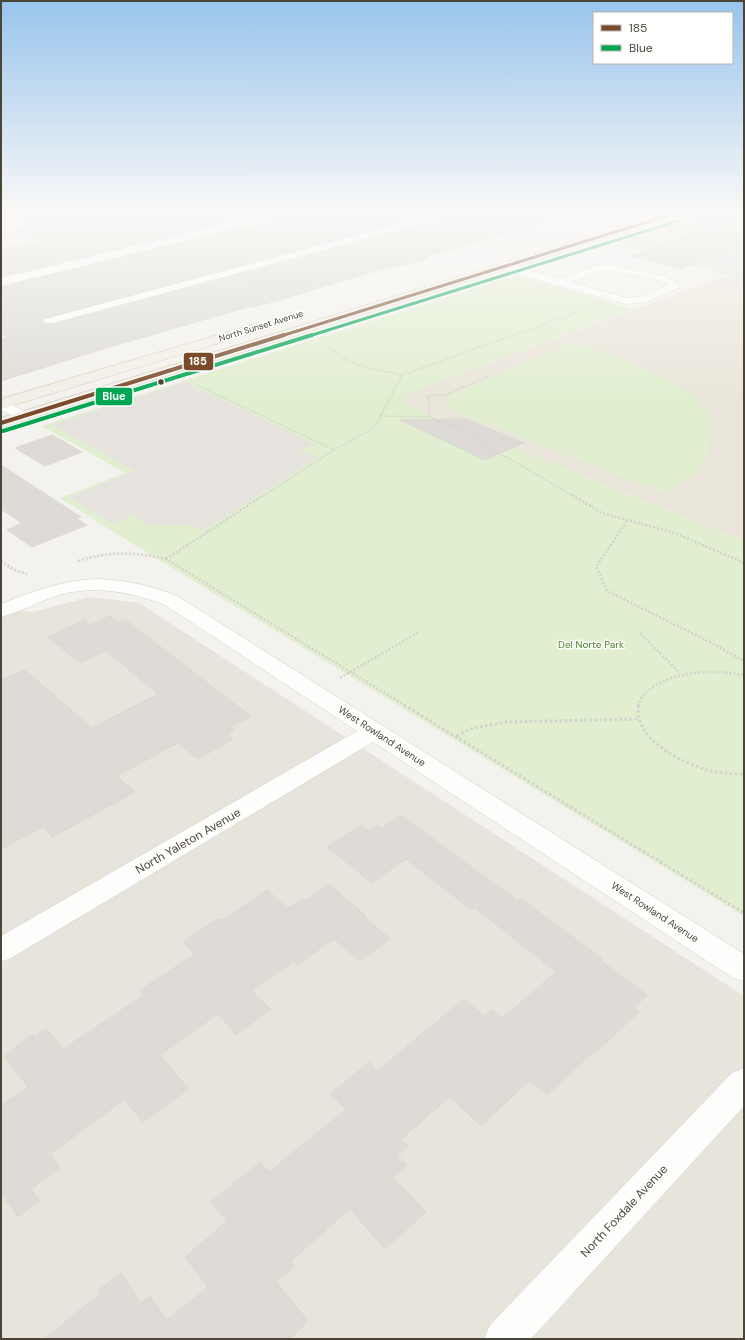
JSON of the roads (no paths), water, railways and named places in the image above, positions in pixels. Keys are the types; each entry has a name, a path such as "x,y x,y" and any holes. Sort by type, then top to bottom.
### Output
{"main road":[{"name":"North Sunset Avenue","path":"1,423 475,276"},
{"name":"North Sunset Avenue","path":"1,404 267,324"}],"street":[{"path":"1,282 28,276"},
{"path":"1,404 23,416"},
{"name":"West Rowland Avenue","path":"6,603 53,591 73,587 91,586 125,587 158,595 186,610 744,969"},
{"name":"North Yaleton Avenue","path":"1,950 374,731"},
{"name":"North Foxdale Avenue","path":"504,1339 744,1083"}],"lane":[{"path":"49,321 218,276"},
{"path":"536,276 614,299 626,301 642,300 675,286 670,282 646,276"},
{"path":"560,283 579,276"}],"park label":[{"name":"Del Norte Park","path":"591,644"}]}
